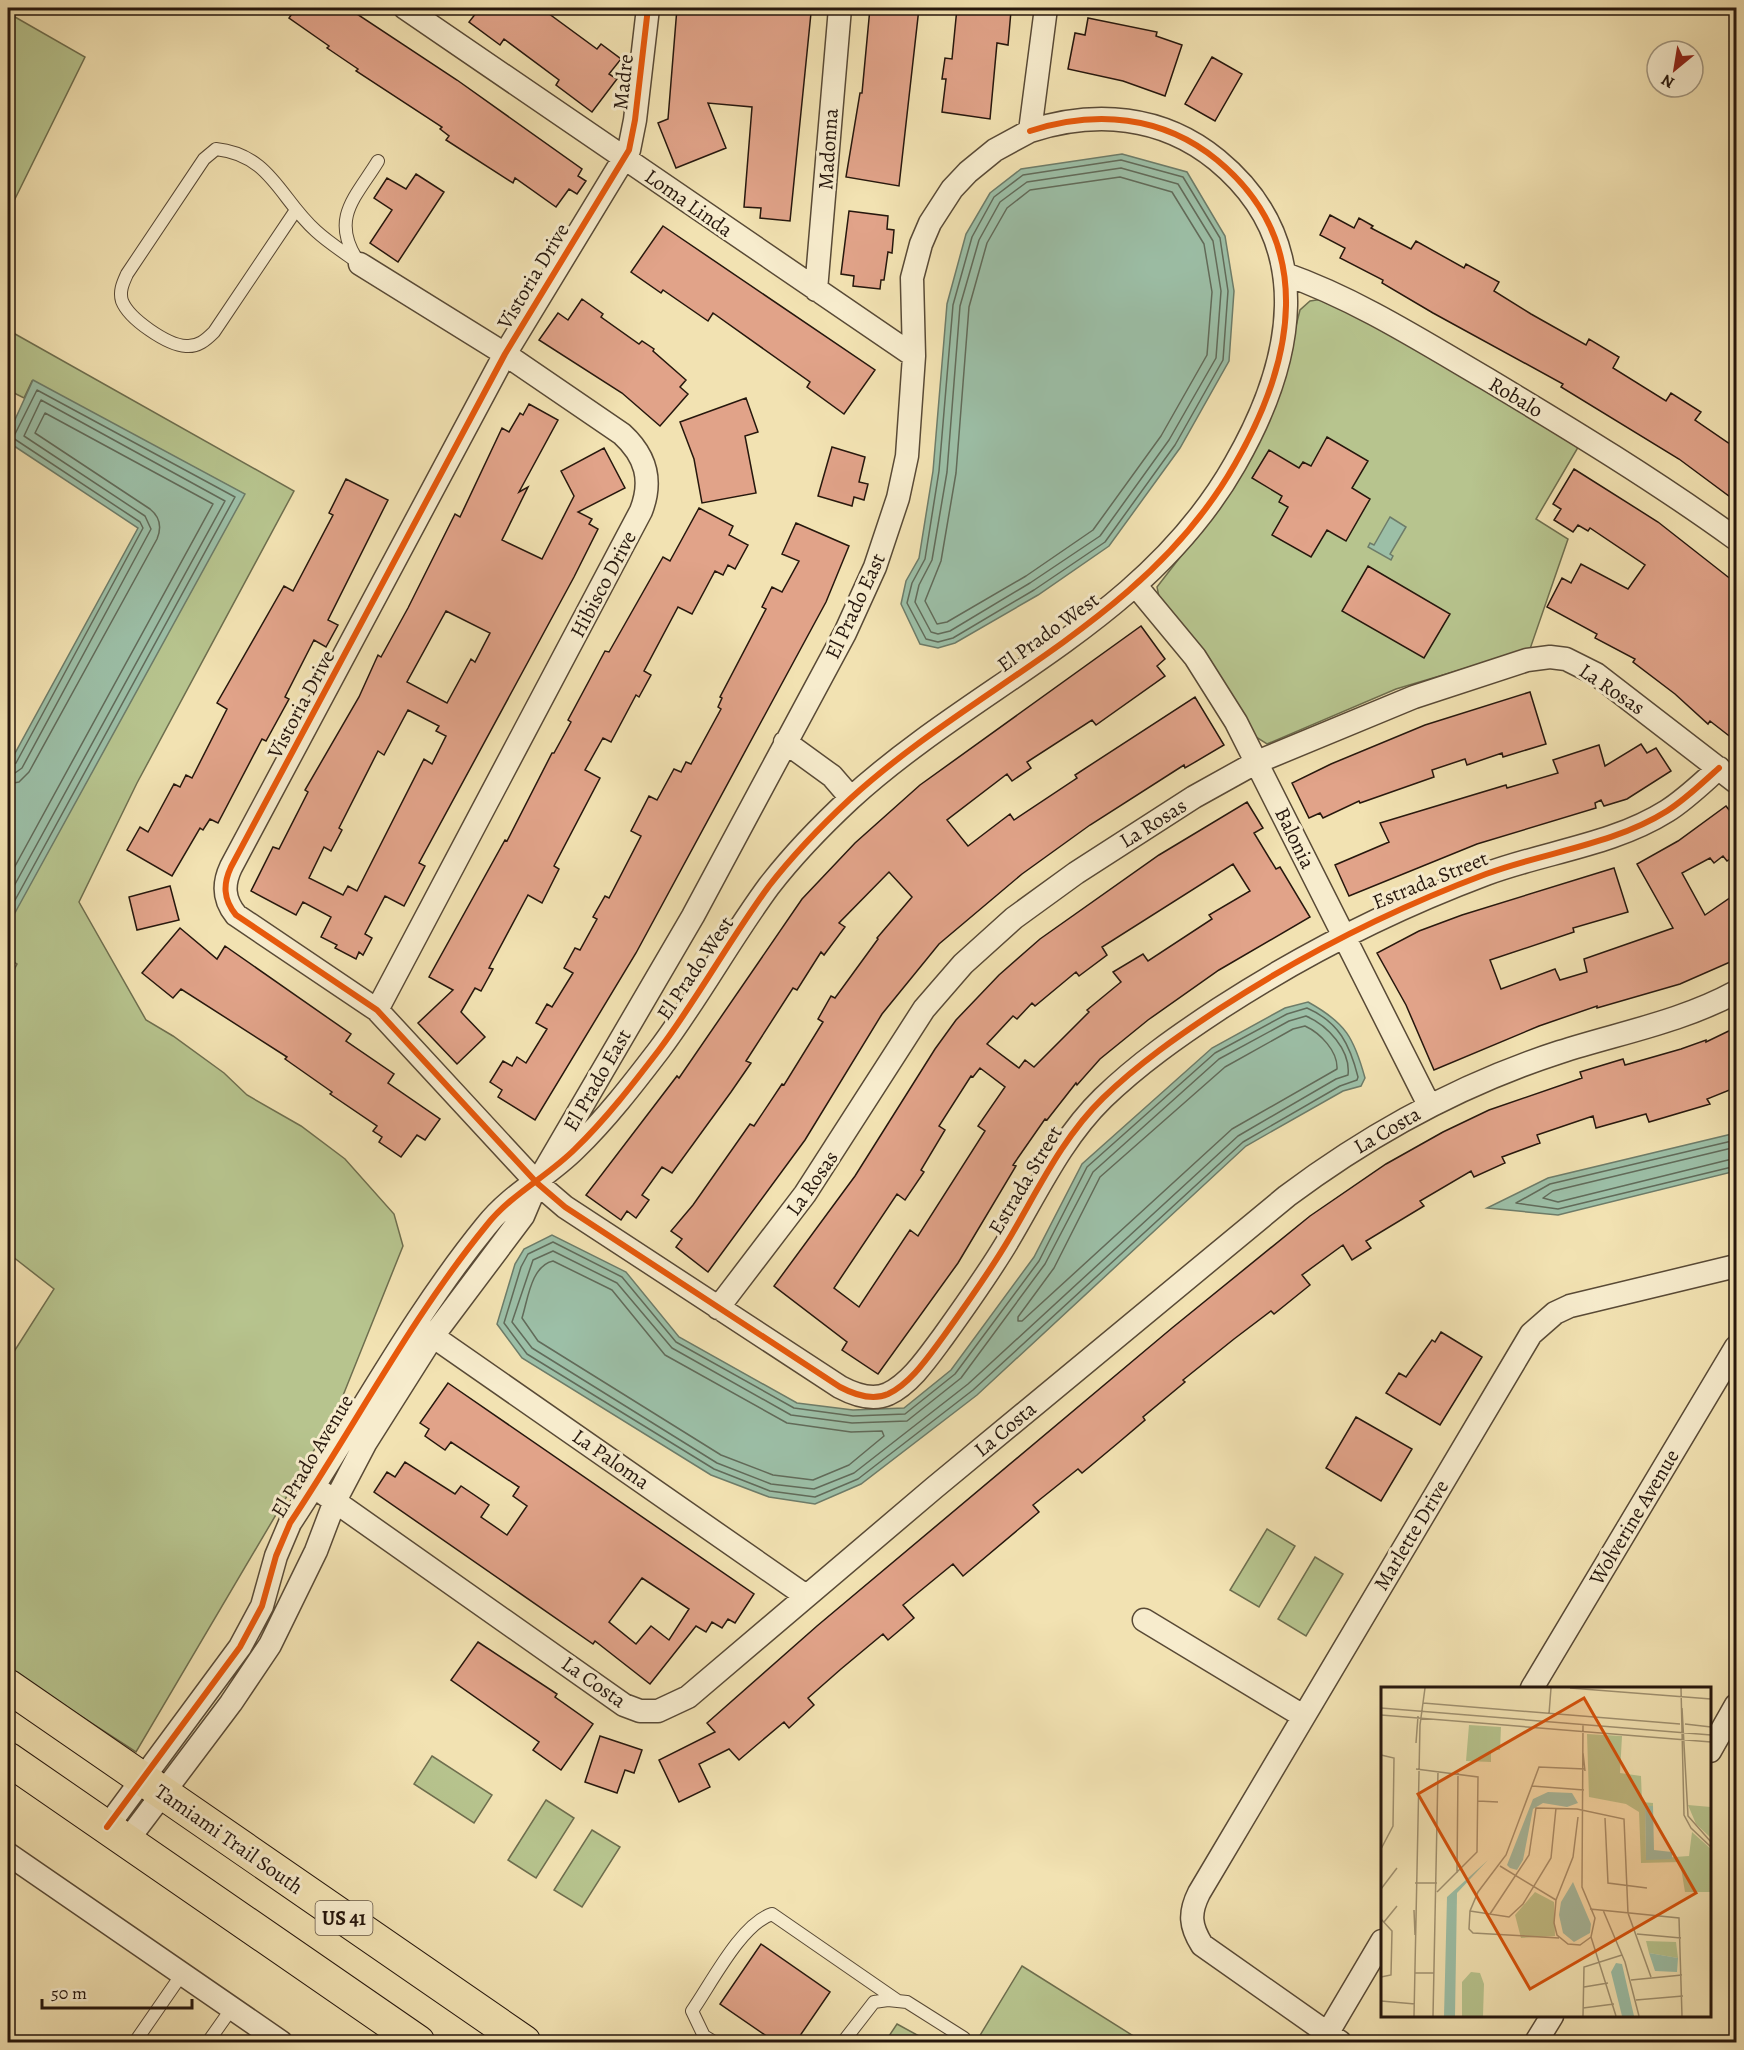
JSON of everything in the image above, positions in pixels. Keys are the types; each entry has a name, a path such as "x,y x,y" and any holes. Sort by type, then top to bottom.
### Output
{"main road":[{"name":"US 41","path":"8,1686 153,1786"},
{"name":"US 41","path":"8,1759 418,2043"},
{"name":"Tamiami Trail South","path":"153,1786 524,2043"}],"street":[{"name":"Loma Linda","path":"405,8 914,356"},
{"name":"Madre","path":"624,158 633,132 648,8"},
{"name":"Madonna","path":"816,290 840,8"},
{"path":"1030,131 1046,8"},
{"name":"El Prado West","path":"537,1183 575,1149 611,1110 693,1004 769,887 804,846 852,798 929,737 1137,587 1163,562 1206,509 1237,462 1260,414 1282,352 1288,302 1285,274 1273,233 1258,206 1239,182 1197,146 1154,125 1124,119 1078,119 1030,131"},
{"name":"El Prado East","path":"537,1183 693,916 784,742 845,633 888,534 907,456 914,356 912,278 921,244 930,223 952,189 968,172 995,150 1030,131"},
{"name":"Vistoria Drive","path":"537,1183 378,1010 236,915 227,900 225,884 231,867 505,354 624,158"},
{"name":"Hibisco Drive","path":"360,264 505,354 630,442 643,459 647,490 641,511 378,1010"},
{"name":"Robalo","path":"1285,274 1331,292 1452,358 1626,464 1737,539"},
{"name":"Balonia","path":"1137,587 1182,638 1206,672 1257,762 1429,1105"},
{"name":"La Rosas","path":"718,1308 805,1194 924,1009 963,964 1014,918 1076,873 1194,797 1257,762 1414,697 1527,660 1550,657 1566,659 1596,674 1728,775"},
{"path":"784,742 832,776 852,798"},
{"name":"Estrada Street","path":"537,1183 565,1207 853,1394 876,1397 891,1392 916,1371 958,1317 1007,1243 1062,1147 1100,1101 1123,1079 1182,1034 1274,974 1343,935 1488,874 1631,829 1728,775"},
{"name":"La Costa","path":"314,1487 616,1699 640,1711 658,1711 681,1702 1287,1196 1336,1160 1429,1105 1516,1067 1690,1013 1737,992"},
{"name":"El Prado Avenue","path":"153,1786 255,1620 269,1587 282,1539 314,1487 424,1330 488,1223 510,1198 537,1183"},
{"name":"Marlette Drive","path":"1333,2038 1208,1951 1192,1928 1192,1907 1199,1893 1524,1345 1541,1324 1570,1306 1737,1266"},
{"path":"117,1834 153,1786 231,1702 278,1631 316,1551 335,1502 424,1330"},
{"name":"La Paloma","path":"424,1330 806,1596"},
{"name":"Wolverine Avenue","path":"1533,1687 1737,1347"},
{"path":"255,1620 278,1631"},
{"path":"1144,1620 1303,1716"},
{"path":"1711,1749 1737,1705"},
{"path":"8,1854 281,2042"},
{"path":"1333,2038 1381,1945"},
{"path":"1536,2043 1551,2017"}],"lane":[{"path":"296,210 214,332 204,342 187,346 169,342 148,329 122,301 121,288 128,274 204,159 216,149 230,150 251,159 266,169 296,210 316,231 360,264"},
{"path":"360,264 345,241 344,220 378,161"},
{"path":"714,2043 704,2036 692,2012 745,1934 761,1917 772,1914 898,2001"},
{"path":"135,2043 182,1974"},
{"path":"843,2043 874,2002 898,2001 907,2002 964,2038"},
{"path":"208,2043 232,2008"}],"shaded area":[{"path":"8,13 85,57 8,213"},
{"path":"1323,299 1408,341 1580,444 1536,519 1568,539 1530,649 1396,689 1267,744 1256,737 1209,658 1159,597 1157,587 1212,516 1289,354 1300,310 1310,301"},
{"path":"8,330 294,491 137,783 79,902 146,1020 173,1036 224,1073 247,1095 301,1126 345,1159 394,1214 403,1246 336,1413 136,1752 8,1669 8,1361 54,1289 8,1253 8,982 17,964 8,958 8,918 10,920 244,494 32,381 24,398 8,390"},
{"path":"1267,1529 1295,1546 1259,1607 1230,1590"},
{"path":"1315,1557 1343,1574 1306,1636 1278,1619"},
{"path":"432,1756 492,1795 474,1823 414,1784"},
{"path":"546,1800 574,1818 536,1878 508,1860"},
{"path":"592,1830 620,1847 582,1907 554,1890"},
{"path":"1022,1966 1143,2042 976,2042"},
{"path":"897,2024 930,2042 885,2042"}],"water":[{"path":"1122,154 1187,172 1225,236 1234,291 1229,361 1180,448 1109,546 1038,595 955,643 938,648 920,644 901,604 906,581 919,558 933,471 947,304 966,234 990,193 1021,169"},
{"path":"33,380 245,494 11,920 8,918 8,766 138,528 8,442 8,435"},
{"path":"1390,517 1406,527 1390,554 1393,556 1391,560 1368,547 1370,543 1374,545"},
{"path":"1308,1002 1331,1017 1347,1033 1357,1052 1365,1078 1361,1086 1343,1091 1246,1146 977,1395 861,1484 815,1504 769,1497 711,1475 522,1358 497,1324 515,1264 524,1249 552,1235 626,1272 679,1337 797,1403 853,1410 904,1408 951,1370 1034,1257 1082,1164 1212,1048 1285,1008"},
{"path":"1736,1133 1736,1171 1558,1215 1487,1208 1548,1178"}],"building":[{"path":"296,8 348,8 457,80 582,169 578,176 586,181 577,194 569,189 556,207 515,178 513,183 446,140 449,136 440,129 442,127 356,71 358,69 327,48 329,46 289,18"},
{"path":"480,8 541,8 597,49 601,44 621,59 609,74 617,79 592,112 556,85 559,80 504,39 500,45 469,22"},
{"path":"677,8 723,8 749,11 749,8 763,8 811,13 790,221 760,218 761,208 744,207 752,107 708,103 726,148 676,168 658,123 668,119"},
{"path":"870,8 919,8 899,186 846,177 860,93 862,93"},
{"path":"957,8 1011,11 1008,45 997,43 990,119 942,112 946,79 942,79 945,58 952,59"},
{"path":"1088,18 1157,32 1156,36 1182,45 1165,96 1123,81 1068,69 1075,33 1085,35"},
{"path":"1212,57 1242,74 1215,121 1185,104"},
{"path":"416,174 444,192 398,262 370,243 392,210 374,198 387,178 406,189"},
{"path":"849,211 888,216 887,229 894,230 892,253 888,252 884,280 881,280 880,289 853,286 854,276 841,274"},
{"path":"1330,215 1354,228 1359,218 1373,226 1371,228 1411,249 1416,241 1464,268 1466,264 1499,282 1494,291 1531,314 1586,345 1589,339 1619,357 1613,368 1666,401 1671,393 1701,412 1695,420 1737,449 1737,502 1679,459 1561,387 1563,384 1433,313 1382,283 1383,280 1340,258 1345,248 1320,235"},
{"path":"663,226 875,370 844,414 807,387 810,382 713,313 708,321 663,290 661,293 631,272"},
{"path":"582,299 603,314 601,317 639,344 642,341 654,349 653,351 686,380 680,387 688,394 660,426 622,393 539,340 558,313 568,320"},
{"path":"746,398 758,432 745,436 756,493 702,503 694,459 680,422"},
{"path":"529,404 558,420 519,492 528,487 502,540 542,559 574,496 561,471 604,448 625,488 578,512 592,519 589,524 598,529 419,863 425,866 404,906 385,896 365,934 372,938 363,955 359,952 356,959 335,948 337,945 321,937 331,917 303,902 296,915 251,891 273,847 279,849 308,792 305,790 359,697 378,655 381,657 408,608 455,514 460,517 502,428 509,432 520,413 523,415","holes":["446,611 490,633 475,662 471,659 447,703 407,682","408,710 439,726 436,731 446,736 432,764 424,759 357,891 348,886 343,895 309,878 324,847 331,851 342,830 339,828 378,751 384,755"]},
{"path":"1327,437 1368,461 1352,488 1370,499 1346,541 1327,530 1311,557 1272,535 1288,507 1279,502 1282,496 1252,478 1269,450 1299,468 1303,462 1311,466"},
{"path":"832,447 865,457 859,482 868,484 864,500 854,497 852,506 818,496"},
{"path":"1574,469 1658,522 1737,584 1737,742 1710,721 1708,724 1675,694 1633,662 1635,659 1595,638 1597,634 1547,607 1562,578 1571,583 1581,564 1628,589 1645,565 1590,528 1588,531 1578,525 1573,532 1554,520 1561,509 1553,504"},
{"path":"346,479 388,500 328,620 338,625 326,647 314,640 285,697 289,699 266,741 262,739 218,823 210,819 203,830 200,828 172,876 127,850 140,827 148,832 174,784 180,787 186,775 192,778 227,709 217,703 284,586 293,591 333,515 329,513"},
{"path":"699,508 733,526 729,535 748,545 735,569 728,565 723,575 715,571 692,614 678,607 644,671 651,675 639,697 636,695 611,742 603,738 585,770 600,778 554,866 559,869 542,903 528,895 489,968 493,969 481,991 475,988 461,1012 485,1037 457,1064 418,1023 453,990 429,977 505,840 507,841 552,753 571,722 568,720 605,651 609,652 663,557 670,561"},
{"path":"796,523 849,546 826,602 636,953 535,1120 498,1097 502,1090 490,1082 503,1061 512,1066 517,1057 526,1063 547,1029 536,1023 547,1004 552,1007 573,973 564,968 575,948 580,950 597,919 593,917 605,896 609,898 641,836 631,831 649,796 657,800 674,769 681,772 686,762 691,764 721,709 718,707 722,698 720,697 766,609 762,607 772,587 782,592 799,561 782,554"},
{"path":"1368,566 1450,614 1424,658 1342,611"},
{"path":"1141,626 1165,659 1157,666 1165,676 1096,725 1092,720 1027,762 1031,768 1012,781 1007,774 947,820 968,846 1010,814 1014,820 1077,778 1075,775 1195,697 1224,745 1185,768 1184,765 1090,825 1022,874 939,944 882,1014 805,1140 708,1272 676,1247 682,1239 671,1231 693,1205 750,1124 754,1126 782,1084 784,1085 823,1022 818,1019 831,996 835,998 877,938 912,897 889,872 839,923 845,927 824,955 821,952 797,990 793,988 746,1061 751,1063 731,1092 672,1173 662,1167 642,1195 649,1200 636,1218 627,1211 621,1220 586,1195 677,1076 679,1078 802,899 855,843 920,785"},
{"path":"1530,692 1546,744 1503,757 1502,753 1467,765 1465,759 1432,770 1434,777 1360,803 1359,801 1323,818 1320,813 1309,818 1292,783 1331,764 1425,725"},
{"path":"1641,744 1647,753 1656,748 1671,771 1627,799 1604,806 1601,800 1595,803 1596,808 1477,844 1349,896 1335,865 1389,842 1380,823 1506,785 1507,788 1558,773 1553,760 1599,745 1605,766"},
{"path":"1247,802 1263,828 1254,833 1276,869 1280,867 1310,917 1219,970 1148,1020 1100,1059 1077,1085 1076,1083 1047,1120 1045,1119 1013,1165 1016,1166 958,1263 878,1374 842,1350 847,1342 774,1286 855,1176 935,1049 956,1020 999,975 1040,939 1159,855","holes":["1233,864 1250,891 1209,915 1212,919 1148,961 1143,954 1113,972 1121,982 1087,1010 1089,1012 1034,1067 1025,1060 1019,1068 987,1044 1013,1016 1017,1019 1032,1003 1035,1006 1076,972 1079,976 1107,955 1102,947","980,1068 1005,1087 978,1126 985,1131 918,1236 910,1230 859,1307 834,1288 897,1194 905,1200 924,1172 921,1170 945,1130 939,1126 971,1076 973,1077"]},
{"path":"1726,806 1737,820 1737,854 1727,861 1723,856 1714,863 1710,858 1682,873 1705,915 1737,893 1737,959 1680,984 1597,1008 1597,1006 1539,1026 1434,1070 1406,1005 1377,953 1419,931 1462,915 1614,868 1628,912 1573,928 1574,932 1490,960 1501,989 1555,969 1560,980 1587,972 1584,959 1673,928 1637,864 1678,841"},
{"path":"170,886 179,920 137,930 129,897"},
{"path":"180,928 217,959 225,946 351,1034 346,1041 394,1074 388,1083 440,1119 425,1140 417,1135 401,1157 379,1142 382,1137 373,1131 377,1126 330,1094 332,1092 285,1059 287,1057 181,989 173,998 142,973"},
{"path":"1737,1027 1737,1087 1707,1099 1710,1104 1649,1122 1646,1114 1596,1128 1593,1116 1537,1135 1540,1143 1502,1157 1505,1163 1474,1177 1471,1171 1420,1201 1424,1206 1366,1241 1371,1248 1352,1260 1343,1245 1302,1275 1310,1285 1274,1314 1271,1311 1183,1380 1185,1382 1143,1417 1145,1420 1082,1473 1078,1469 1033,1505 1039,1512 963,1576 953,1564 903,1605 914,1618 888,1640 883,1634 808,1698 814,1705 789,1728 784,1722 739,1760 729,1749 699,1764 710,1787 679,1802 659,1760 715,1732 707,1723 817,1626 1172,1328 1310,1216 1386,1164 1443,1132 1489,1110 1582,1078 1580,1072 1623,1059 1625,1065 1706,1040 1706,1042"},
{"path":"1441,1332 1482,1357 1440,1425 1386,1393 1399,1373 1406,1377 1432,1340 1435,1342"},
{"path":"448,1383 754,1594 735,1623 728,1619 722,1628 712,1622 706,1632 696,1626 650,1684 595,1641 593,1644 374,1492 387,1472 395,1477 405,1462 455,1494 461,1486 489,1505 481,1517 507,1535 527,1506 513,1496 519,1487 451,1442 445,1450 425,1436 429,1429 420,1423","holes":["642,1578 689,1609 669,1640 651,1626 636,1644 609,1622"]},
{"path":"1356,1417 1412,1449 1381,1501 1326,1468"},
{"path":"478,1642 557,1694 555,1697 593,1724 561,1770 533,1750 539,1742 451,1680"},
{"path":"600,1736 642,1750 634,1773 625,1770 617,1793 585,1782"},
{"path":"761,1944 830,1992 795,2043 760,2043 765,2035 720,2004"}],"cycle path":[{"path":"648,8 635,120 629,150 505,354 231,867 226,885 227,897 236,915 377,1010 537,1183 565,1207 840,1387 864,1396 876,1397 888,1394 918,1369 960,1313 1001,1252 1051,1165 1075,1130 1103,1098 1159,1051 1251,989 1349,934 1416,902 1486,874 1602,840 1646,823 1681,801 1719,768"},
{"path":"107,1827 240,1647 262,1606 276,1556 290,1523 408,1334 486,1226 507,1204 575,1149 619,1101 673,1030 769,886 818,830 850,799 899,758 1057,647 1108,608 1155,566 1198,519 1235,464 1255,425 1271,386 1282,346 1286,306 1283,266 1271,229 1249,193 1217,160 1196,145 1151,126 1103,119 1054,124 1030,131"}]}
